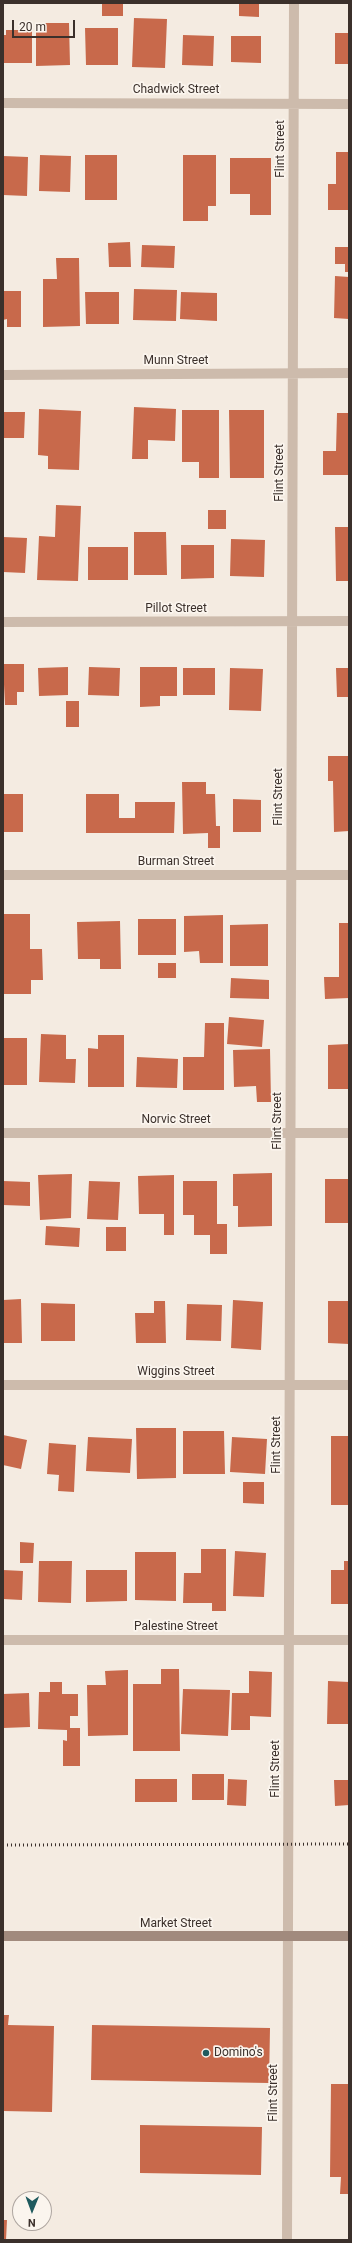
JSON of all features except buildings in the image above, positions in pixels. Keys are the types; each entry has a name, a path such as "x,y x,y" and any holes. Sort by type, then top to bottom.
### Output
{"main road":[{"name":"Market Street","path":"3,1936 349,1936"}],"street":[{"name":"Flint Street","path":"287,2240 294,3"},
{"name":"Chadwick Street","path":"3,103 349,104"},
{"name":"Munn Street","path":"3,375 349,373"},
{"name":"Pillot Street","path":"3,622 349,621"},
{"name":"Burman Street","path":"3,875 349,875"},
{"name":"Norvic Street","path":"3,1133 349,1132"},
{"name":"Wiggins Street","path":"3,1385 349,1385"},
{"name":"Palestine Street","path":"3,1640 349,1640"}],"railway":[{"path":"3,1845 349,1844"}],"place":[{"name":"Domino's","path":"206,2053"}]}
